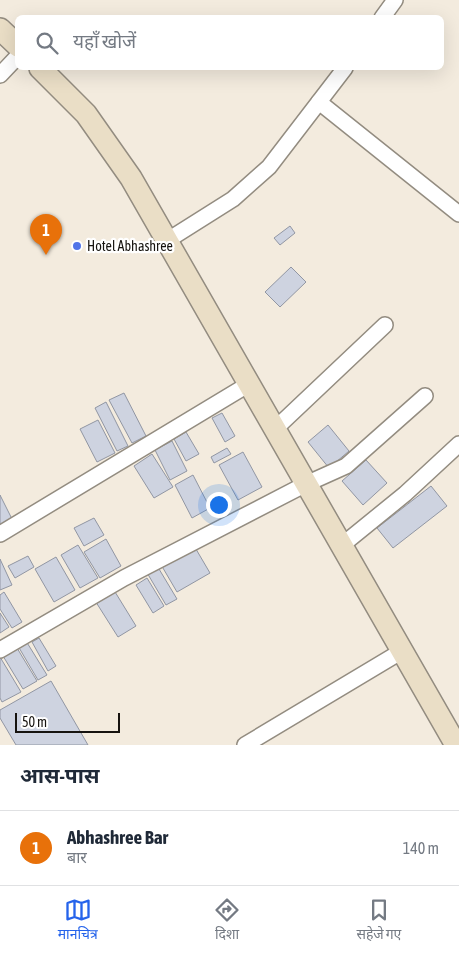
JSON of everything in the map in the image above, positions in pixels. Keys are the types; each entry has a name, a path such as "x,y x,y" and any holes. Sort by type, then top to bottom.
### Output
{"main road":[{"path":"0,29 15,43"},
{"path":"42,70 86,114 131,178 341,546 455,738"}],"street":[{"path":"384,15 395,0"},
{"path":"0,75 15,59"},
{"path":"168,240 233,199 270,167 343,70"},
{"path":"319,102 459,214"},
{"path":"275,430 385,325"},
{"path":"0,534 249,384"},
{"path":"0,650 124,578 306,484 346,466 425,396"},
{"path":"341,546 406,494 459,444"},
{"path":"246,745 402,651"}],"building":[{"path":"290,226 295,233 280,245 274,238"},
{"path":"291,267 306,282 280,307 265,292"},
{"path":"124,393 146,436 132,443 109,400"},
{"path":"106,402 128,446 117,451 95,408"},
{"path":"222,413 235,436 225,442 212,418"},
{"path":"98,420 115,453 97,462 80,429"},
{"path":"328,425 349,451 329,468 308,442"},
{"path":"186,432 199,454 186,461 174,439"},
{"path":"172,441 187,471 170,480 155,450"},
{"path":"227,448 231,454 214,463 211,457"},
{"path":"243,452 262,487 238,500 219,465"},
{"path":"152,454 173,487 154,498 134,466"},
{"path":"366,460 387,483 363,505 342,481"},
{"path":"193,475 210,508 192,518 175,485"},
{"path":"431,486 447,506 393,548 377,528"},
{"path":"0,495 12,519 0,525"},
{"path":"94,518 104,535 84,546 74,528"},
{"path":"106,539 121,566 100,578 84,552"},
{"path":"193,544 210,573 177,592 160,563"},
{"path":"78,545 98,578 80,588 61,555"},
{"path":"28,556 34,567 15,578 8,566"},
{"path":"56,557 75,590 54,602 35,569"},
{"path":"0,559 12,585 0,590"},
{"path":"156,564 177,599 166,605 146,571"},
{"path":"147,578 164,606 153,613 136,585"},
{"path":"112,587 136,626 118,637 94,599"},
{"path":"4,592 22,622 12,628 0,609 0,595"},
{"path":"0,613 9,627 0,633"},
{"path":"39,638 56,666 48,671 32,642"},
{"path":"26,641 47,675 38,680 18,646"},
{"path":"17,648 37,681 23,689 3,656"},
{"path":"0,657 21,692 2,702 0,698"},
{"path":"51,681 88,745 16,745 0,718 0,710"}],"place":[{"name":"Hotel Abhashree","path":"77,246"},
{"name":"Abhashree Bar","path":"46,255"}]}
